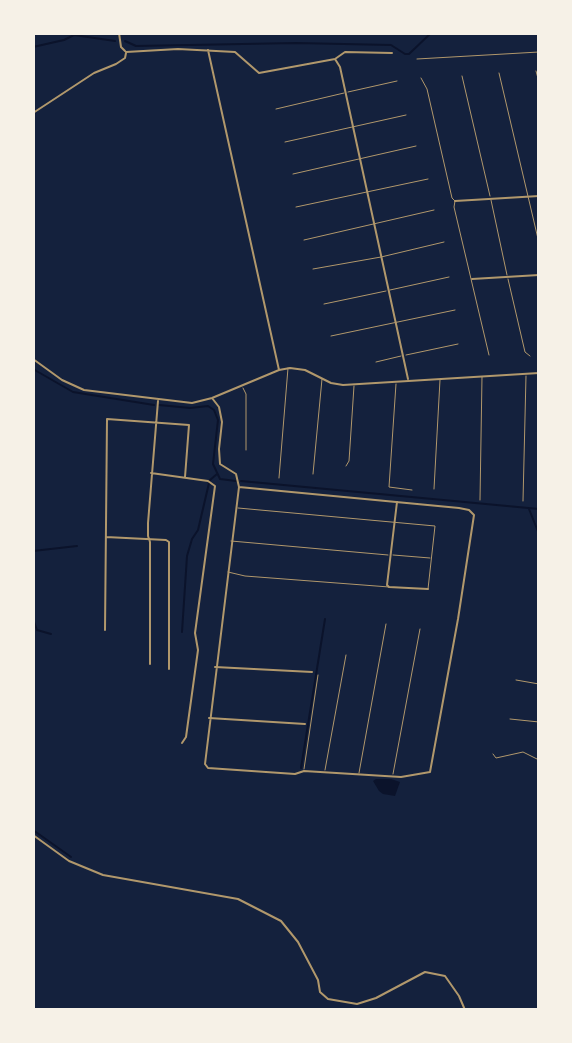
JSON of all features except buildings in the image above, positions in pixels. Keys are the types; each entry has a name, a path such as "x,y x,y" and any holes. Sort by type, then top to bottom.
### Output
{"street":[{"path":"119,33 121,47 126,52 208,50 238,53 255,72 264,73 335,59 345,52 393,53"},
{"path":"208,50 279,370"},
{"path":"33,113 94,73 116,64 125,58 126,52"},
{"path":"335,59 340,67 346,93 408,380"},
{"path":"455,201 539,196"},
{"path":"472,279 539,275"},
{"path":"33,359 62,380 84,390 192,403 212,398 288,368 305,370 331,383 354,384 539,373"},
{"path":"212,398 219,407 222,422 220,464 236,474 239,487 205,764 208,768 295,774 304,771 393,776 425,774 431,770 474,515 469,510 397,501 239,487"},
{"path":"150,664 149,538 151,473 158,400"},
{"path":"105,630 107,419 189,425 185,477"},
{"path":"151,473 212,482 215,492 195,633 198,650 186,737 182,743"},
{"path":"397,501 389,587 428,589"},
{"path":"105,537 149,538 169,542 169,669"},
{"path":"215,667 312,672"},
{"path":"209,718 305,724"},
{"path":"33,835 69,861 103,876 227,896 281,921 298,942 318,980 320,992 328,999 357,1004 376,998 425,972 445,976 465,1010"}],"lane":[{"path":"417,59 539,52"},
{"path":"536,71 539,82"},
{"path":"499,73 539,243"},
{"path":"462,76 525,352 530,356"},
{"path":"421,79 427,89 449,188 455,201 454,207 489,355"},
{"path":"276,109 397,81"},
{"path":"285,142 406,116"},
{"path":"293,174 416,146"},
{"path":"296,207 428,179"},
{"path":"304,240 434,210"},
{"path":"313,269 444,242"},
{"path":"324,304 449,277"},
{"path":"331,336 455,310"},
{"path":"376,362 458,344"},
{"path":"279,478 288,368"},
{"path":"523,500 526,374"},
{"path":"480,500 482,377"},
{"path":"313,474 322,379"},
{"path":"434,489 440,380"},
{"path":"396,381 389,487 412,490"},
{"path":"346,466 349,461 354,384"},
{"path":"241,386 246,394 246,450"},
{"path":"236,508 435,526 428,589"},
{"path":"231,541 432,558"},
{"path":"228,572 245,576 389,587"},
{"path":"359,774 386,624"},
{"path":"393,776 420,629"},
{"path":"324,772 346,655"},
{"path":"304,771 318,675"},
{"path":"516,681 539,684"},
{"path":"510,719 539,722"},
{"path":"493,754 496,758 523,752 539,760"}],"water":[{"path":"376,779 400,782 395,796 379,791 373,781"}],"waterway":[{"path":"125,41 136,46 296,43 391,45 409,54 431,33"},
{"path":"33,47 74,35 115,41"},
{"path":"33,369 73,392 154,405"},
{"path":"159,405 190,408 208,406 214,410 218,420 213,464 220,479 236,481"},
{"path":"210,480 217,474"},
{"path":"241,481 539,509"},
{"path":"182,632 187,556 198,530 209,483"},
{"path":"529,509 539,534"},
{"path":"33,551 77,546"},
{"path":"33,619 37,630 51,634"},
{"path":"301,768 325,619"},
{"path":"33,830 71,857"}]}
